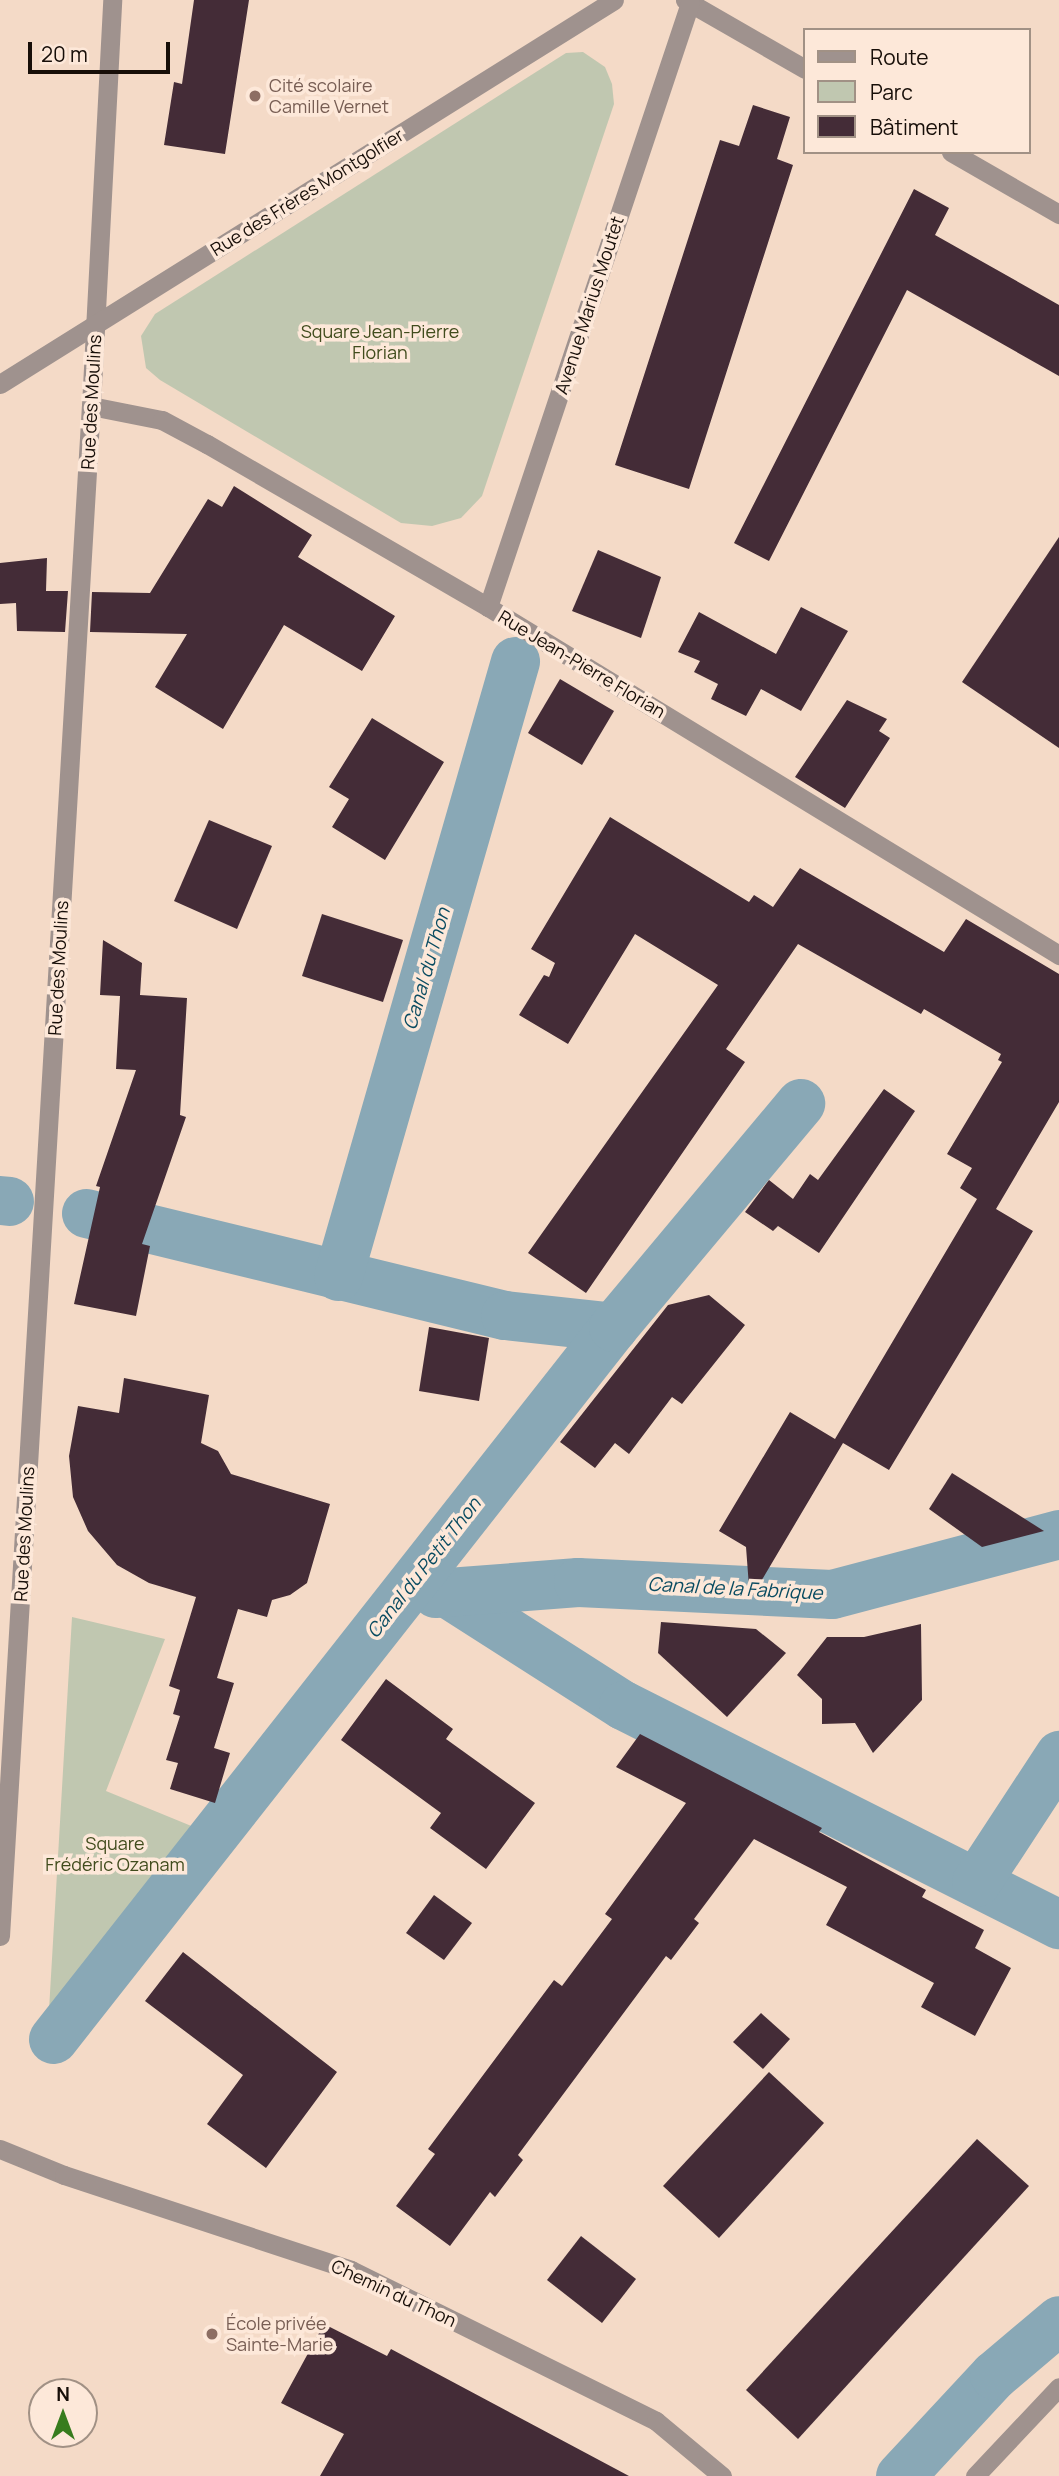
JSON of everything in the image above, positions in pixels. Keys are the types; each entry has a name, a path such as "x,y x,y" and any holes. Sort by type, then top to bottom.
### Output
{"street":[{"name":"Rue des Moulins","path":"0,1936 91,406 112,0"},
{"name":"Rue des Frères Montgolfier","path":"0,384 614,0"},
{"path":"687,1 804,68"},
{"name":"Avenue Marius Moutet","path":"488,607 687,1"},
{"path":"954,154 1059,214"},
{"name":"Rue Jean-Pierre Florian","path":"91,406 162,419 488,607 1059,955"},
{"name":"Chemin du Thon","path":"8,2152 64,2175 351,2270 656,2421 722,2476"},
{"path":"975,2476 1059,2386"}],"green space":[{"name":"Square Jean-Pierre Florian","path":"583,52 605,67 612,84 614,104 482,496 461,518 432,526 401,523 160,380 146,368 141,336 155,314 566,53"},
{"name":"Square Frédéric Ozanam","path":"72,1617 165,1639 106,1791 206,1832 48,2027"}],"building":[{"path":"194,0 249,0 225,154 164,145 174,82 182,84"},
{"path":"753,105 790,117 777,159 793,165 689,489 615,465 720,140 739,146"},
{"path":"914,189 949,208 935,235 1059,305 1059,376 907,290 769,561 734,543"},
{"path":"234,486 312,535 298,557 395,616 362,671 284,625 223,729 155,687 187,634 90,632 92,592 150,593 208,499 222,507"},
{"path":"1059,537 1059,748 962,682"},
{"path":"598,550 661,577 641,638 572,611"},
{"path":"47,558 46,591 68,591 65,632 17,631 16,603 0,604 0,563"},
{"path":"801,607 848,631 801,711 761,689 746,716 711,699 718,684 694,672 700,661 678,652 699,612 776,654"},
{"path":"560,679 614,711 582,765 528,733"},
{"path":"847,700 887,719 879,731 890,738 845,808 795,777"},
{"path":"372,718 444,762 385,860 332,827 349,799 329,787"},
{"path":"610,817 749,902 754,895 773,907 800,868 944,952 966,919 1059,974 1059,1102 996,1209 1033,1231 889,1470 843,1443 750,1600 746,1547 719,1531 790,1412 835,1439 977,1199 960,1188 972,1168 947,1154 1002,1062 998,1060 1001,1054 924,1009 921,1014 798,944 726,1049 745,1062 586,1293 528,1253 718,985 635,934 568,1044 519,1015 544,975 549,977 555,963 531,949"},
{"path":"209,820 272,846 237,929 174,901"},
{"path":"322,914 403,940 383,1002 302,976"},
{"path":"103,940 142,963 140,995 187,998 180,1115 186,1117 142,1244 150,1246 136,1316 74,1304 100,1187 96,1186 136,1070 116,1069 120,996 100,995"},
{"path":"884,1089 915,1111 819,1253 778,1226 773,1231 745,1212 769,1180 793,1199 810,1174 818,1180"},
{"path":"709,1295 745,1325 682,1404 672,1397 629,1454 615,1443 595,1468 560,1442 668,1305"},
{"path":"429,1327 489,1338 479,1401 419,1391"},
{"path":"124,1378 209,1395 201,1443 218,1451 231,1474 330,1504 307,1583 290,1595 272,1600 267,1617 238,1609 217,1678 234,1683 214,1748 230,1753 215,1803 170,1789 178,1763 166,1760 180,1716 173,1714 180,1690 169,1686 196,1597 149,1583 117,1565 88,1531 73,1497 69,1456 78,1406 119,1413"},
{"path":"952,1473 1044,1531 982,1547 929,1509"},
{"path":"661,1622 756,1629 786,1653 727,1717 658,1653"},
{"path":"921,1624 922,1700 873,1753 855,1723 822,1724 822,1699 797,1675 827,1637 864,1637"},
{"path":"386,1679 453,1729 446,1739 535,1803 486,1869 430,1828 441,1813 341,1740"},
{"path":"640,1734 822,1828 819,1832 926,1890 922,1897 984,1930 975,1948 1011,1968 975,2036 921,2007 934,1983 826,1925 847,1887 754,1839 694,1919 699,1923 671,1960 666,1956 518,2155 523,2160 495,2197 490,2192 450,2246 396,2206 435,2154 428,2149 554,1980 562,1986 612,1919 605,1914 686,1803 616,1767"},
{"path":"434,1895 472,1923 444,1960 406,1933"},
{"path":"183,1952 337,2072 266,2168 207,2124 243,2075 145,2001"},
{"path":"761,2013 790,2039 763,2069 733,2042"},
{"path":"769,2072 824,2123 719,2238 663,2186"},
{"path":"977,2139 1029,2186 798,2439 746,2390"},
{"path":"581,2236 636,2279 602,2323 547,2280"},
{"path":"324,2324 387,2356 391,2349 629,2476 320,2476 344,2434 281,2403"}],"waterway":[{"name":"Canal du Thon","path":"338,1276 515,661"},
{"name":"Canal du Petit Thon","path":"53,2039 613,1327 800,1103"},
{"name":"Canal du Thon","path":"0,1200 9,1201"},
{"name":"Canal du Thon","path":"86,1213 505,1315 613,1327"},
{"name":"Canal de la Fabrique","path":"435,1593 578,1582 832,1594 1059,1534"},
{"name":"Canal de la Fabrique","path":"446,1592 623,1705 1059,1924"},
{"name":"Canal de la Fabrique","path":"976,1882 1059,1755"},
{"name":"Canal de la Fabrique","path":"900,2476 994,2375 1059,2320"}],"place":[{"name":"Cité scolaire Camille Vernet","path":"255,96"},
{"name":"École privée Sainte-Marie","path":"212,2334"}]}
